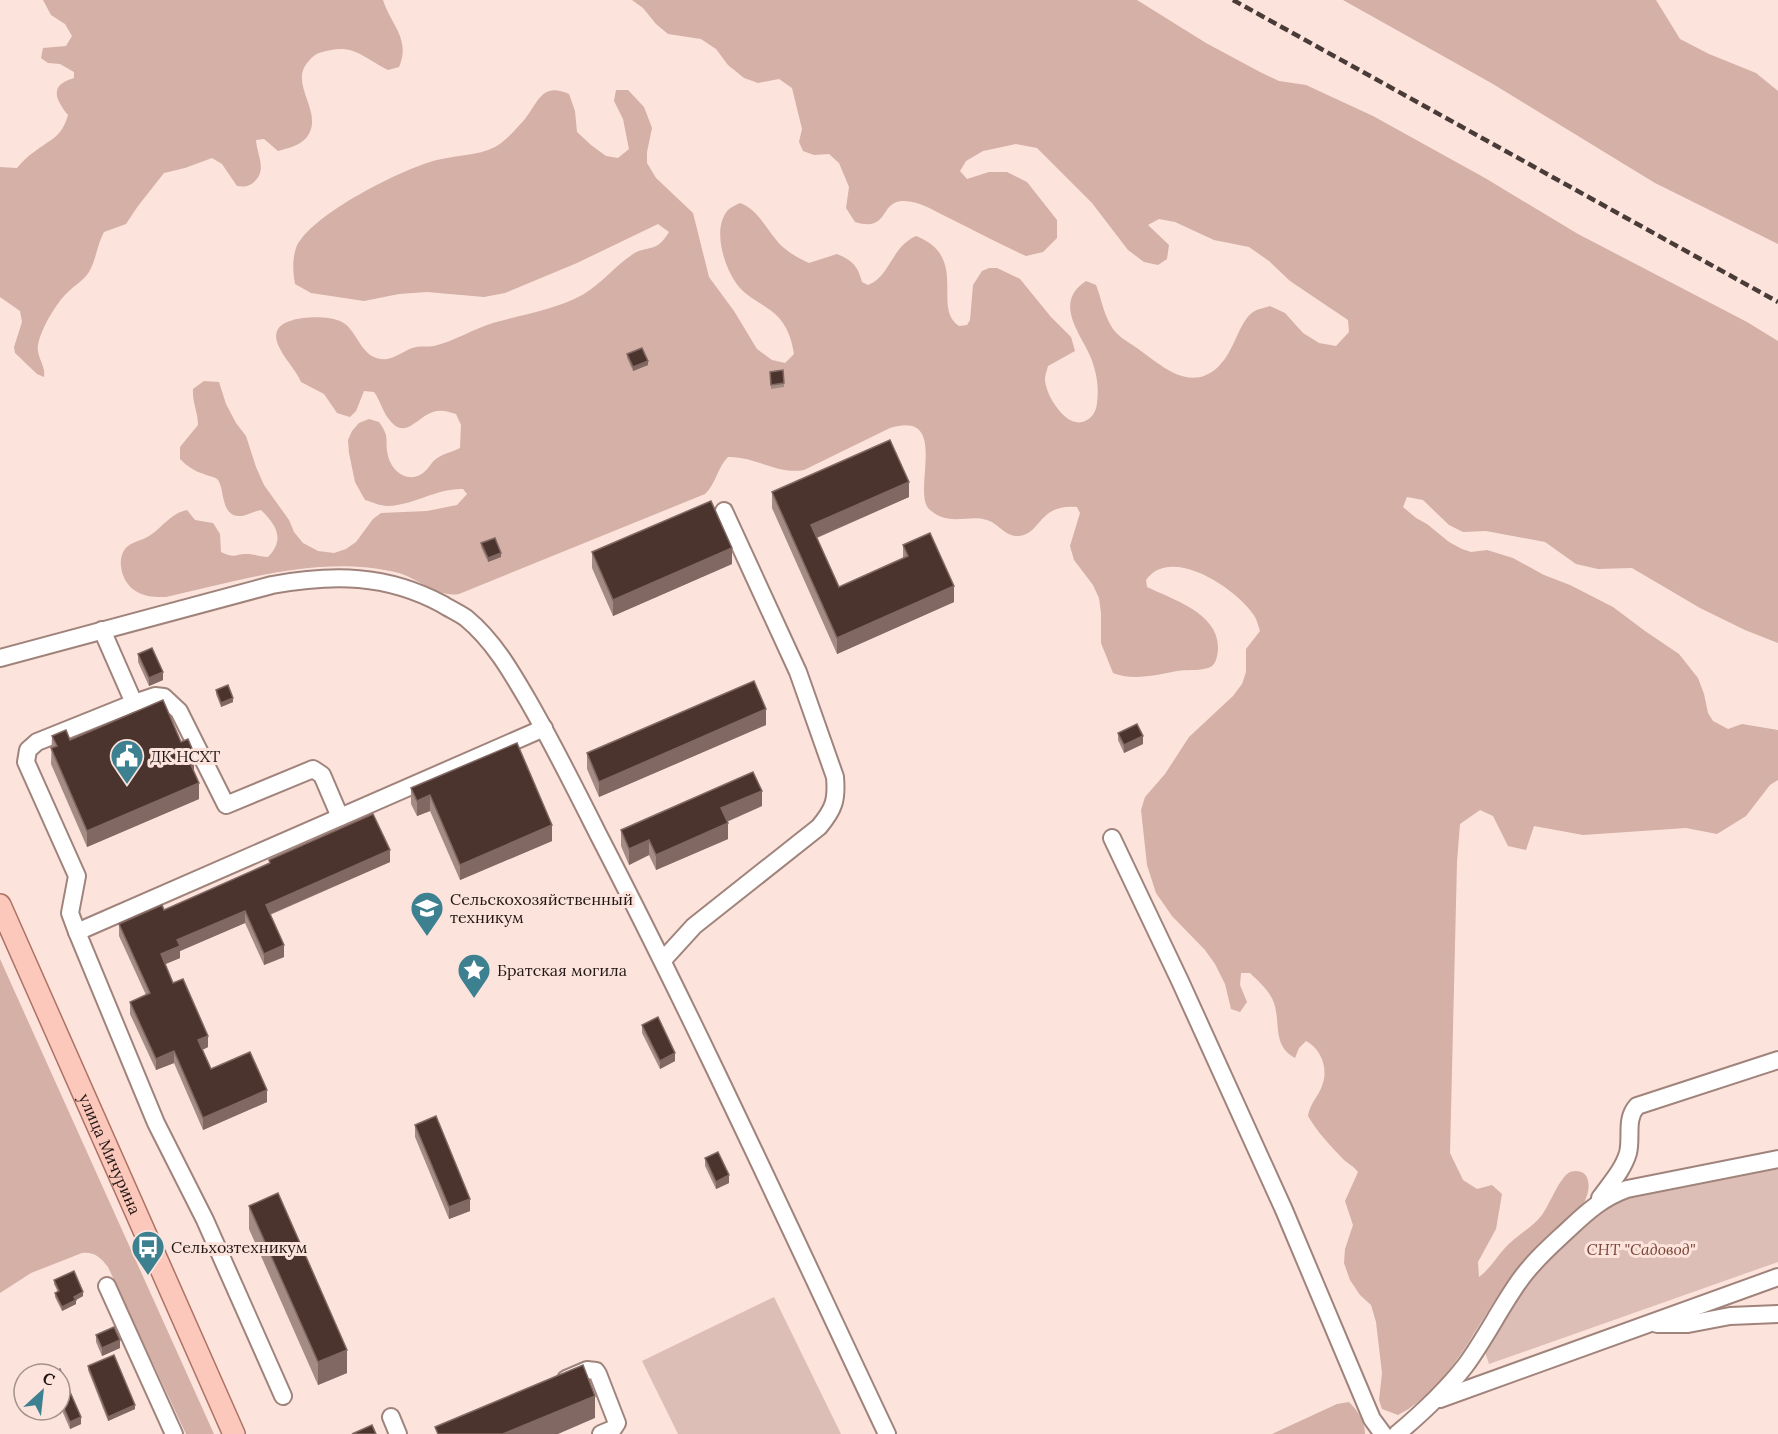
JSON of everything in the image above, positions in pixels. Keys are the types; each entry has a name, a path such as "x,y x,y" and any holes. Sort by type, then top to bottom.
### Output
{"main road":[{"name":"улица Мичурина","path":"0,905 234,1434"}],"street":[{"path":"663,960 694,926 819,827 831,812 837,795 835,777 798,672 724,511"},
{"path":"0,658 272,585 306,579 339,577 401,586 430,598 465,617 492,644 544,728 663,960 887,1434"},
{"path":"102,630 134,703"},
{"path":"283,1395 205,1220 156,1123 77,932 70,913 77,876 26,762 28,750 37,742 134,703 155,696 164,697 179,711 226,805 313,769 322,775 340,817"},
{"path":"77,932 544,728"},
{"path":"1112,838 1279,1199 1372,1419 1383,1434"},
{"path":"1397,1434 1432,1403 1467,1364 1521,1279 1546,1250 1593,1206 1618,1173 1629,1146 1631,1113 1637,1107 1778,1059"},
{"path":"1593,1206 1627,1189 1778,1159"},
{"path":"1432,1403 1456,1392 1778,1277"},
{"path":"107,1286 174,1434"},
{"path":"1645,1324 1688,1324 1730,1316 1778,1314"},
{"path":"554,1384 587,1370 596,1371 617,1419 616,1427 601,1434"},
{"path":"391,1417 398,1434"}],"green space":[{"name":"СНТ \"Садовод\"","path":"1778,1164 1778,1262 1489,1364 1483,1346 1545,1257 1617,1195"},
{"path":"774,1297 841,1434 678,1434 642,1361"}],"shaded area":[{"path":"43,0 383,0 403,48 399,67 388,70 348,50 331,50 313,56 303,71 302,80 312,118 307,137 297,145 278,151 264,139 256,140 261,167 259,176 251,184 237,186 222,164 212,158 164,173 126,224 104,232 89,272 63,297 50,317 38,345 44,377 37,374 15,353 14,347 22,322 20,311 0,297 0,167 17,168 59,133 68,115 58,98 58,89 61,84 74,78 74,72 60,64 48,63 41,58 43,48 66,46 72,36 65,24 51,15"},
{"path":"632,0 1137,0 1206,43 1260,72 1279,81 1306,85 1373,116 1485,178 1578,234 1747,322 1778,341 1778,643 1700,608 1632,568 1598,569 1576,564 1545,542 1486,531 1463,532 1449,525 1423,500 1407,497 1403,507 1449,542 1462,549 1471,552 1487,550 1513,558 1613,607 1679,654 1698,678 1708,713 1713,721 1728,729 1742,724 1778,730 1778,780 1770,785 1746,816 1717,834 1686,828 1583,835 1534,826 1526,850 1508,846 1493,816 1480,810 1460,824 1457,862 1450,1153 1463,1180 1477,1189 1492,1185 1502,1194 1496,1229 1478,1262 1479,1277 1508,1244 1542,1215 1566,1175 1579,1171 1584,1173 1589,1184 1584,1203 1513,1275 1449,1370 1418,1403 1398,1415 1382,1409 1379,1400 1382,1373 1376,1322 1371,1305 1360,1295 1350,1280 1344,1263 1345,1249 1353,1225 1345,1201 1358,1172 1315,1128 1308,1116 1324,1079 1325,1072 1320,1054 1306,1041 1299,1048 1295,1058 1288,1053 1278,1034 1276,1011 1272,999 1250,973 1241,973 1240,985 1247,1002 1240,1012 1231,1009 1225,984 1215,964 1205,950 1172,916 1156,893 1147,865 1141,810 1145,797 1165,774 1189,737 1233,696 1242,684 1246,672 1246,649 1260,631 1254,616 1244,604 1218,583 1202,574 1171,567 1157,570 1146,580 1147,587 1192,609 1210,625 1216,635 1218,647 1213,665 1201,669 1145,676 1128,677 1113,673 1101,643 1099,598 1093,585 1074,560 1070,546 1080,513 1077,507 1055,510 1032,530 1019,536 1006,532 987,520 952,519 937,515 930,510 925,501 925,441 920,431 909,425 890,428 804,470 785,470 747,459 728,457 705,494 459,594 436,591 399,573 375,568 346,566 268,574 166,597 139,593 125,579 121,563 125,549 154,533 171,517 187,510 195,520 213,523 220,534 221,552 226,554 268,557 276,544 275,527 261,510 241,516 233,515 226,506 217,479 194,470 180,459 180,447 198,425 193,389 204,381 219,382 226,404 246,436 264,485 303,543 318,551 334,553 346,549 356,542 373,519 381,513 427,511 457,505 467,494 463,489 453,489 407,503 388,506 365,500 355,482 349,453 348,440 359,423 369,419 379,422 386,435 388,456 393,467 401,475 412,477 423,473 437,458 460,448 461,425 456,414 436,411 410,426 400,428 388,418 374,392 364,391 356,411 350,417 337,413 324,394 301,382 281,350 276,337 277,331 281,326 296,319 316,317 334,319 346,325 371,355 378,359 387,359 412,348 442,344 478,328 551,308 573,299 591,290 633,254 660,243 669,232 658,224 577,263 505,293 484,297 427,292 399,294 364,301 311,293 295,284 293,266 296,248 304,235 319,221 359,195 403,172 437,160 481,152 495,147 525,119 542,95 553,90 569,94 575,111 577,132 606,156 618,158 629,149 623,119 614,101 616,90 628,90 644,107 652,128 647,163 656,178 693,213 709,277 734,311 757,349 772,360 785,363 794,354 788,332 776,314 750,296 734,281 722,250 720,239 723,218 729,209 740,203 753,211 778,242 793,254 809,263 837,254 854,264 862,282 868,285 881,276 901,247 916,236 932,245 942,256 946,269 948,307 951,318 959,326 967,325 970,320 973,285 982,271 997,268 1020,279 1051,317 1071,337 1075,351 1048,366 1045,379 1049,394 1058,409 1064,416 1078,422 1087,420 1093,414 1098,397 1093,364 1076,328 1070,308 1071,299 1076,290 1086,281 1096,285 1112,328 1119,335 1166,369 1187,377 1197,378 1218,367 1229,353 1248,317 1255,311 1270,306 1285,313 1303,333 1319,343 1336,346 1349,332 1348,320 1290,281 1269,261 1249,247 1214,240 1175,222 1159,219 1148,225 1169,245 1167,259 1158,265 1144,262 1128,250 1092,203 1037,148 1016,144 983,151 966,161 960,171 967,179 989,172 1007,172 1027,182 1057,220 1057,238 1043,252 1026,256 927,207 910,201 896,202 891,205 874,223 855,222 846,208 849,187 839,163 829,154 814,155 803,151 799,142 802,129 792,88 779,79 758,83 744,78 728,65 716,49 701,39 668,34"},
{"path":"1343,0 1656,0 1680,39 1709,54 1756,73 1778,91 1778,244 1655,183 1493,84"},
{"path":"0,959 214,1434 186,1434 108,1267 97,1256 82,1253 31,1273 0,1293"},
{"path":"1349,1402 1364,1425 1365,1434 1272,1434 1337,1404"}],"building":[{"path":"642,348 648,361 633,367 627,354"},
{"path":"783,370 784,383 771,385 770,372"},
{"path":"890,440 909,482 811,525 839,587 908,556 903,545 930,533 954,586 837,638 772,492"},
{"path":"711,501 732,548 613,600 592,552"},
{"path":"495,538 501,553 488,558 481,543"},
{"path":"152,648 163,672 149,678 138,654"},
{"path":"754,681 766,709 599,782 587,753"},
{"path":"228,685 233,698 221,703 216,690"},
{"name":"ДК НСХТ","path":"163,700 181,742 188,739 194,753 187,756 199,783 87,831 51,748 57,746 52,736 66,730 70,740"},
{"path":"1137,724 1143,736 1124,745 1118,733"},
{"path":"517,743 552,825 460,865 430,795 417,801 411,788"},
{"path":"753,772 762,791 721,808 728,823 656,855 649,840 629,849 621,830"},
{"path":"373,814 390,850 266,905 284,945 264,954 245,911 177,940 180,946 161,954 173,983 183,979 208,1036 198,1040 211,1069 250,1052 267,1090 203,1118 174,1051 156,1059 130,1002 150,993 119,924 162,905 164,910"},
{"path":"658,1017 675,1053 660,1061 642,1025"},
{"path":"436,1116 470,1199 449,1207 415,1125"},
{"path":"718,1152 729,1175 716,1182 705,1158"},
{"path":"278,1193 347,1350 318,1362 249,1206"},
{"path":"74,1271 83,1292 74,1297 76,1300 62,1307 55,1293 59,1291 54,1280"},
{"path":"114,1327 120,1340 102,1348 96,1335"},
{"path":"114,1355 135,1405 108,1417 88,1366"},
{"path":"583,1365 595,1396 503,1434 438,1434 435,1427"},
{"path":"72,1396 81,1417 72,1421"},
{"path":"372,1425 376,1434 352,1434"}],"railway":[{"path":"1233,0 1778,302"}],"place":[{"name":"ДК НСХТ","path":"127,785"},
{"name":"Сельскохозяйственный техникум","path":"427,937"},
{"name":"Братская могила","path":"474,999"},
{"name":"Сельхозтехникум","path":"148,1276"}]}
